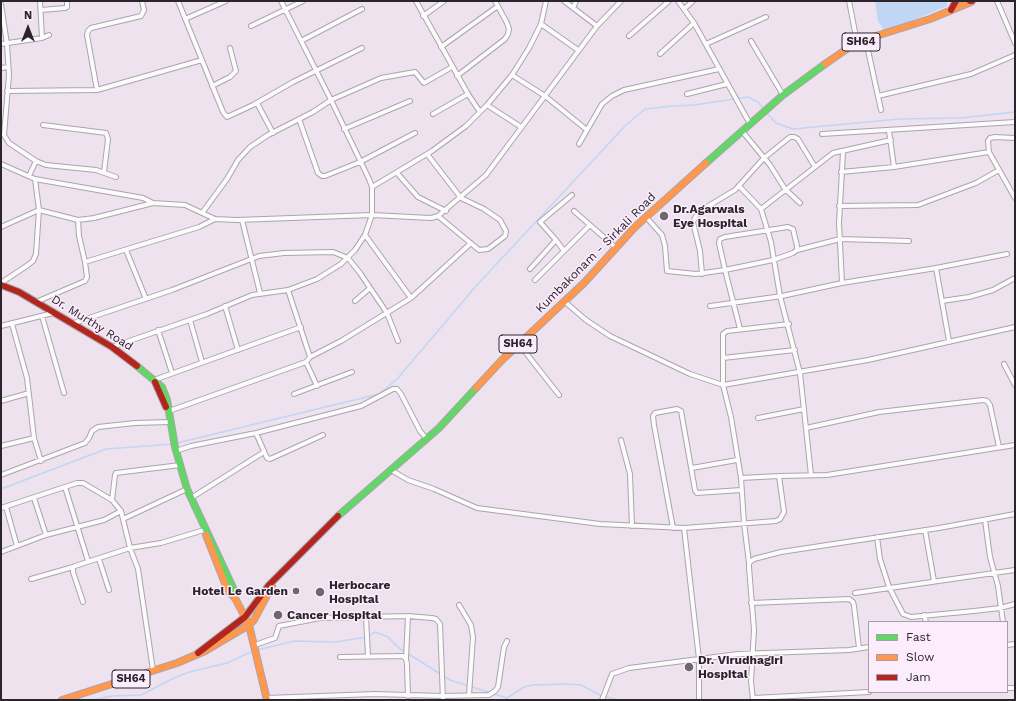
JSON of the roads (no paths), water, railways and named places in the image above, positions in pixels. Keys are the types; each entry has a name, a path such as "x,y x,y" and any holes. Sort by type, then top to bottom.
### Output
{"main road":[{"path":"951,10 956,1"},
{"name":"Kumbakonam - Sirkali Road","path":"198,653 245,617 276,578 351,503 427,439 518,343 584,282 615,247 646,217 783,96 833,56 857,42 866,41 951,10 971,1"},
{"name":"Dr. Murthy Road","path":"2,283 112,347 154,381 168,411 172,433 187,489 234,590 235,598"},
{"name":"Dr. Murthy Road","path":"1,289 12,289"},
{"name":"Dr. Murthy Road","path":"198,511 228,591 235,598 249,625 267,699"},
{"name":"Kumbakonam - Sirkali Road","path":"62,700 177,663 242,631 256,617 276,578"}],"street":[{"path":"40,1 42,38"},
{"path":"41,10 65,8 67,7 67,1"},
{"path":"97,90 87,35 88,31 92,28 141,16 144,10 142,1"},
{"path":"178,1 212,86 223,112 227,117 257,103 315,70 362,48"},
{"path":"185,19 226,1"},
{"path":"112,347 260,294 288,290 317,279 348,258 365,235 372,215 372,187 331,100 280,1"},
{"path":"251,26 302,1"},
{"path":"416,1 457,76 480,112"},
{"path":"423,16 444,1"},
{"path":"457,76 505,39 508,34 508,23 495,1"},
{"path":"372,187 427,154 466,126 487,105 512,75 529,48 541,24 546,1"},
{"path":"564,1 597,26"},
{"path":"573,8 576,1"},
{"path":"1,227 39,210 78,220 94,218 153,203 186,205 215,219 242,220 372,215 431,218 438,216 446,211 486,175 578,50 597,26 622,1"},
{"path":"630,36 669,1"},
{"path":"678,1 694,23 750,124"},
{"path":"684,9 693,1"},
{"path":"849,1 857,42"},
{"path":"997,1 1015,44"},
{"path":"1,4 7,44 8,67 3,139 36,161 46,165 84,168 116,176"},
{"path":"441,47 498,6"},
{"path":"301,42 362,9"},
{"path":"706,44 766,17"},
{"path":"660,54 694,23"},
{"path":"541,24 578,50"},
{"path":"1,44 42,38 49,35"},
{"path":"751,41 783,96"},
{"path":"866,41 881,110"},
{"path":"212,86 230,77 236,71 230,48"},
{"path":"878,96 971,74 1015,55"},
{"path":"7,91 97,90 202,60"},
{"path":"202,213 227,179 238,160 250,147 273,132 331,100 381,78 415,72 424,83 452,66"},
{"path":"1,68 8,67"},
{"path":"579,144 602,104 624,90 719,69"},
{"path":"512,75 545,96 587,130"},
{"path":"687,94 727,84"},
{"path":"433,114 468,94"},
{"path":"344,129 410,101"},
{"path":"257,103 273,132"},
{"path":"487,105 521,127"},
{"path":"299,119 320,175 326,176 360,162 415,133"},
{"path":"822,134 1015,122"},
{"path":"43,125 106,132 108,139 104,172"},
{"path":"889,130 894,167"},
{"path":"742,131 764,158 786,189 800,203"},
{"path":"702,274 700,251 693,222 696,216 705,208 739,186 764,158 790,137 798,139 816,167"},
{"path":"1015,138 990,138 988,141 989,152 1015,198"},
{"path":"761,209 833,154 891,140"},
{"path":"842,283 839,206 843,152"},
{"path":"842,172 894,167 989,152"},
{"path":"427,154 461,198 484,209 500,220 506,231 505,236 484,251 479,250 438,216"},
{"path":"29,176 36,161"},
{"path":"1,164 35,179 143,198 153,203"},
{"path":"839,206 918,205 976,183 999,170"},
{"path":"397,173 418,197 446,211"},
{"path":"1,276 2,283 33,261 36,254 39,210 35,179"},
{"path":"739,186 761,209 767,230 780,296 789,324 800,373 812,475"},
{"path":"564,251 540,222 572,195"},
{"path":"574,211 615,247"},
{"path":"646,217 662,235 665,246 667,271 702,274 725,270 773,260 797,250 840,239 909,241"},
{"path":"85,262 199,227 215,219"},
{"path":"36,302 85,281 87,277 79,236 78,220"},
{"path":"242,220 250,260 260,294"},
{"path":"536,280 590,224"},
{"path":"740,329 719,243 720,239 788,227 793,229 797,250"},
{"path":"365,235 411,298"},
{"path":"530,269 556,240"},
{"path":"168,411 306,362 310,357 342,341 411,298 471,243"},
{"path":"126,250 146,299"},
{"path":"71,324 146,299 250,260 284,253 333,252 348,258 387,313 398,342"},
{"path":"710,306 780,296 842,283 936,268 1007,254"},
{"path":"936,268 949,341"},
{"path":"942,301 968,297 993,290 1015,278"},
{"path":"355,301 370,289"},
{"path":"288,290 310,357"},
{"path":"564,301 586,320 610,336 690,374 723,385 800,373 918,350 949,341 1015,327"},
{"path":"225,306 238,350"},
{"path":"1,326 53,313"},
{"path":"42,316 64,393"},
{"path":"190,320 202,362"},
{"path":"12,324 29,393 34,438 41,461"},
{"path":"789,324 724,332 723,385 731,417 740,478 749,563 754,630 751,681 753,699 868,692"},
{"path":"154,381 172,373 300,327"},
{"path":"158,330 172,373"},
{"path":"518,343 559,395"},
{"path":"723,358 795,350"},
{"path":"306,362 317,386"},
{"path":"1004,364 1015,385"},
{"path":"294,394 352,372"},
{"path":"176,449 256,432 361,406 393,389 397,389 401,394 420,431 427,439"},
{"path":"1,401 29,393"},
{"path":"806,428 879,412 983,400 987,401 990,405 999,447"},
{"path":"673,528 654,425 653,416 655,413 677,409 681,411 695,490 698,493 741,490"},
{"path":"758,418 804,410"},
{"path":"1,475 85,443 92,431 98,427 135,423 170,422"},
{"path":"256,432 267,458 273,459 323,435"},
{"path":"1,446 34,438"},
{"path":"621,440 630,474 632,526"},
{"path":"740,478 826,475 1015,445"},
{"path":"191,498 264,452"},
{"path":"692,468 737,460"},
{"path":"112,500 115,474 180,465"},
{"path":"391,470 408,480 434,489 477,508 600,524 673,528 776,521 780,519 784,512 779,476"},
{"path":"17,546 3,507 65,487 83,483 112,500 121,511 130,548 138,569 153,670"},
{"path":"65,487 88,561"},
{"path":"124,520 187,489"},
{"path":"34,498 46,535"},
{"path":"1,552 46,535 104,520 121,511"},
{"path":"749,563 759,556 925,530 1015,514"},
{"path":"985,520 993,573 998,586 1002,621"},
{"path":"684,528 699,659 699,700"},
{"path":"31,579 99,559 130,548 161,543 204,530"},
{"path":"925,530 934,581"},
{"path":"877,537 880,559 889,587 903,614 911,617 1000,608 1015,604"},
{"path":"99,559 109,590"},
{"path":"73,567 83,602"},
{"path":"855,593 1015,570"},
{"path":"752,603 849,599 853,602 854,606 859,648"},
{"path":"459,605 470,625 473,637 469,695"},
{"path":"924,615 926,621"},
{"path":"255,646 275,638 279,626 320,618 408,616 436,619 440,624 443,698"},
{"path":"408,616 406,658 408,696"},
{"path":"366,617 368,656"},
{"path":"267,699 375,694 443,698 469,695 489,695 498,687 504,646 507,641"},
{"path":"602,700 606,685 612,674 624,669 753,653 868,647"},
{"path":"340,657 403,656 406,658"}],"water":[{"path":"875,1 947,1 947,6 895,28 884,30 878,21"}],"waterway":[{"path":"177,443 379,394 397,379 477,285 625,126 645,109 694,105 748,97 758,102 764,109"},
{"path":"766,112 776,123 793,129 899,119 961,118 1015,112"},
{"path":"1,489 106,449 174,444"},
{"path":"257,650 295,641 335,642 367,637 375,632 388,637 399,648 450,680 507,698 524,687 533,685 565,684 581,685 600,695 617,700"},
{"path":"92,700 112,696 141,695 189,672 227,663 253,651"}],"place":[{"name":"Dr.Agarwals Eye Hospital","path":"664,216"},
{"name":"Hotel Le Garden","path":"296,591"},
{"name":"Herbocare Hospital","path":"320,592"},
{"name":"Cancer Hospital","path":"278,615"},
{"name":"Dr. Virudhagiri Hospital","path":"689,667"}]}
